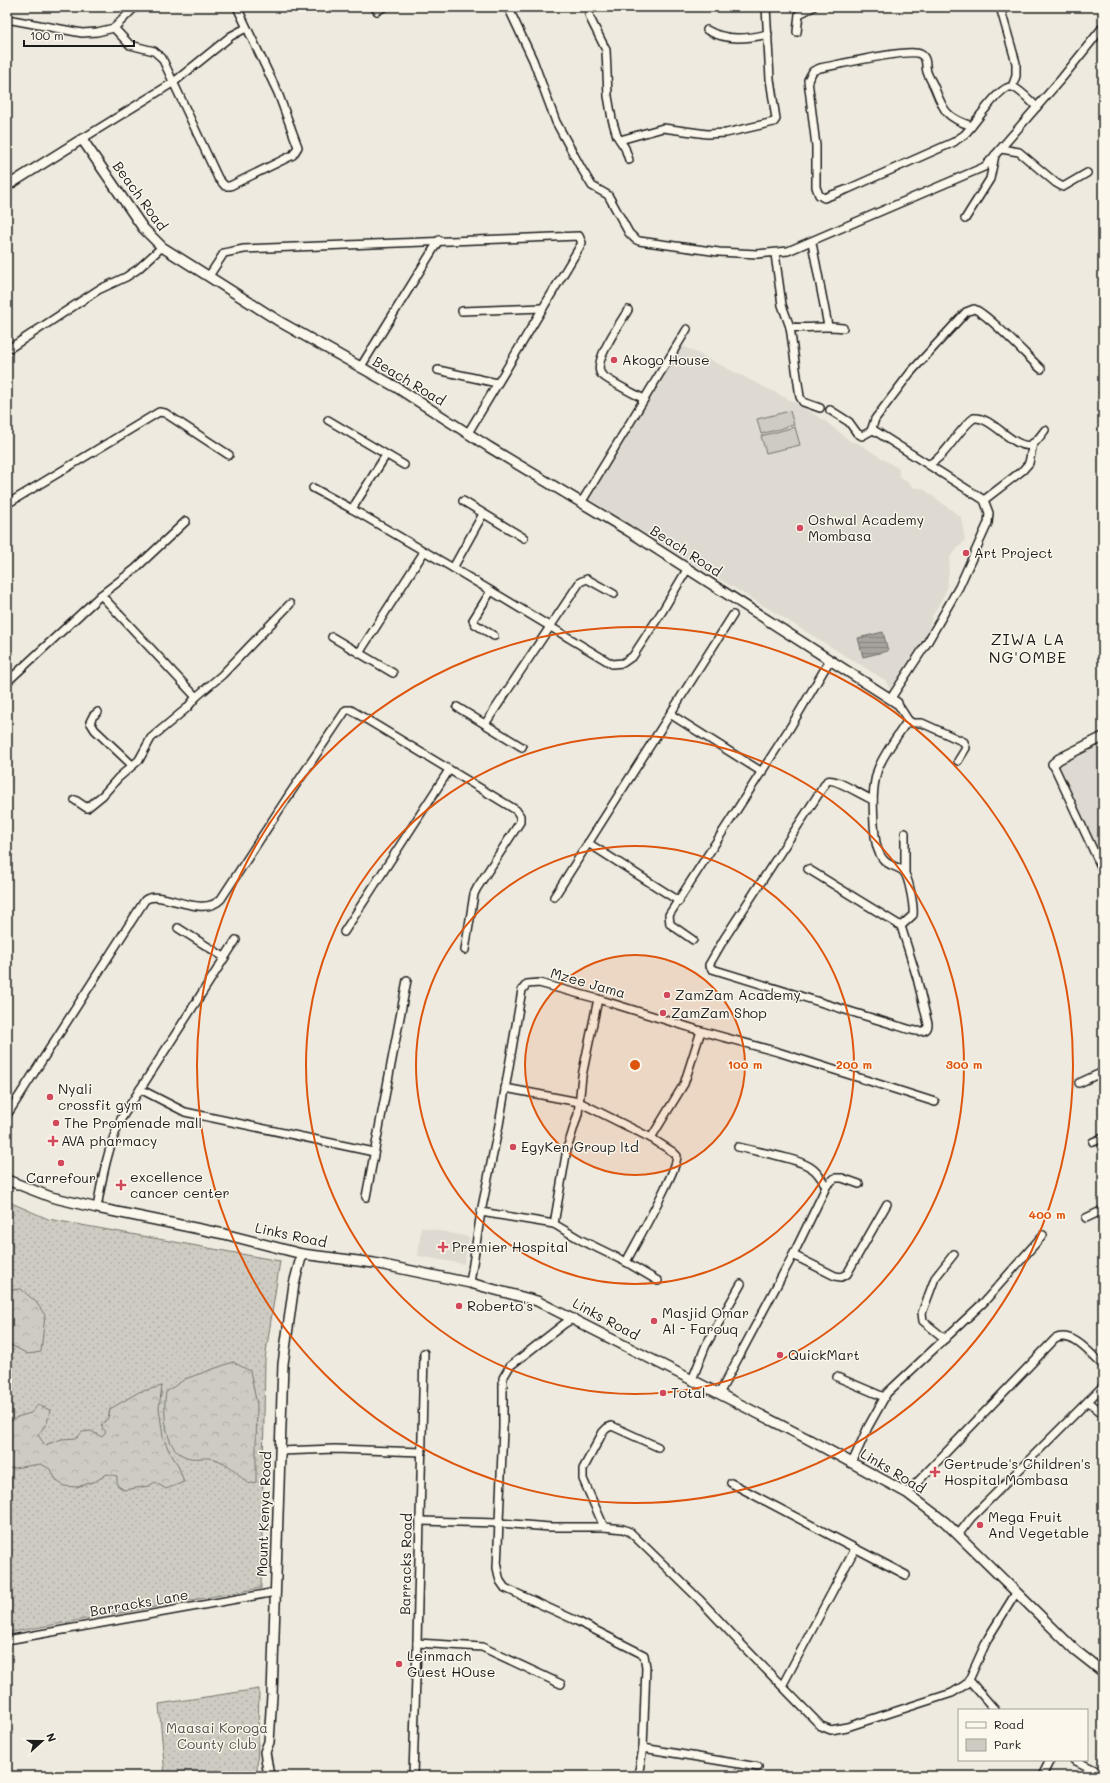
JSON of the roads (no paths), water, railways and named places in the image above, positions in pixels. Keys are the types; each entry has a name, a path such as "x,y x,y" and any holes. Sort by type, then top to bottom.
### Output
{"main road":[{"path":"7,186 82,139"},
{"name":"Beach Road","path":"82,139 143,228 162,247 282,323 396,387 688,568 894,701"},
{"path":"1053,764 1059,759 1103,737"},
{"name":"Links Road","path":"7,1180 51,1197 224,1234 302,1254 374,1263 524,1296 574,1318 907,1493 945,1522 1075,1650 1103,1672"},
{"name":"Mount Kenya Road","path":"269,1776 265,1752 269,1742 276,1592 283,1364 294,1284 302,1254"}],"street":[{"path":"7,19 82,33 97,32 114,28 135,7"},
{"path":"114,28 130,45 158,52 174,82 218,178 225,186 230,186 293,155 298,147 280,100 237,7"},
{"path":"375,7 377,10 384,7"},
{"path":"508,7 533,60 556,122 588,180 595,189 608,195 632,237 639,241 719,252 756,254 775,254 795,250 852,223 984,167 1067,72 1103,27"},
{"path":"588,7 590,18 606,50 608,96 614,128 627,152 629,160"},
{"path":"620,140 663,128 707,134 726,133 774,122 776,119 770,79 766,7"},
{"path":"797,32 799,14 813,7"},
{"path":"1000,7 1016,63 1016,76 1012,87"},
{"path":"82,139 174,82 231,36 246,28"},
{"path":"707,30 724,38 754,38 768,34"},
{"path":"972,126 963,123 946,112 939,101 927,72 926,60 924,56 915,52 820,68 813,72 808,80 816,146 816,187 817,192 821,197 828,197 848,189 954,142 964,135 972,126 1003,89 1012,87"},
{"path":"1012,87 1037,107"},
{"path":"1001,149 1019,152 1063,187 1086,173"},
{"path":"965,219 990,179 995,155"},
{"path":"209,276 223,254 230,250 438,240 579,236 582,244 468,433"},
{"path":"360,368 438,240"},
{"path":"812,242 828,326"},
{"path":"7,350 98,290 126,277 138,269 162,247"},
{"path":"775,254 782,305 790,327 800,398 803,402 820,408"},
{"path":"462,311 543,308"},
{"path":"830,410 849,422 860,435 866,435 872,429 875,418 910,373 966,312 972,309 978,310 1041,369"},
{"path":"628,310 601,356 599,368 602,375 644,399"},
{"path":"790,327 808,328 828,326 843,328"},
{"path":"581,503 686,328"},
{"path":"438,370 497,383"},
{"path":"7,504 158,412 165,413 230,455"},
{"path":"929,464 939,459 944,450 974,418 985,420 1018,443 1027,445 1033,443 1045,430"},
{"path":"328,420 404,465"},
{"path":"872,429 984,500 989,513 988,523 960,587 894,701 912,723 922,723 964,742 966,748 958,761"},
{"path":"984,500 1026,466 1031,458 1033,443"},
{"path":"352,509 386,455"},
{"path":"313,488 453,568 609,663 623,663 633,656 688,568"},
{"path":"463,501 524,538"},
{"path":"453,568 483,514"},
{"path":"7,682 100,595 135,569 186,521"},
{"path":"359,653 424,552"},
{"path":"485,724 582,580 587,579 614,594"},
{"path":"491,591 473,620 475,624 494,636"},
{"path":"100,595 196,697"},
{"path":"75,800 87,808 103,795 118,778 139,760 152,738 222,675 290,604"},
{"path":"554,897 733,614"},
{"path":"332,637 393,673"},
{"path":"693,940 669,923 669,915 762,772 823,674 830,660"},
{"path":"457,707 522,747"},
{"path":"7,1115 145,900 147,898 156,898 199,906 210,906 217,904 345,711 351,710 516,810 521,819 507,844 477,888 472,903 466,950"},
{"path":"98,712 93,716 90,722 95,730 132,765"},
{"path":"670,714 762,772"},
{"path":"905,872 886,863 880,854 875,840 873,800 875,783 880,764 908,720"},
{"path":"1053,764 1103,871"},
{"path":"344,932 449,770"},
{"path":"808,870 901,926 917,978 928,1024 928,1028 924,1032 898,1026 742,979 712,969 709,965 724,939 827,781 832,779 837,781 862,796 873,800"},
{"path":"901,926 912,918 914,911 905,872 905,833"},
{"path":"588,843 679,900"},
{"path":"178,928 224,957"},
{"path":"97,1208 101,1182 114,1137 121,1119 236,940"},
{"path":"366,1197 407,980"},
{"name":"Mzee Jama","path":"470,1283 481,1212 499,1125 524,986 531,983 540,983 598,999 701,1031 778,1052 935,1102"},
{"path":"554,1224 567,1149 578,1114 582,1076 598,999"},
{"path":"651,1138 684,1084 701,1031"},
{"path":"1079,1083 1103,1072"},
{"path":"505,1088 579,1102 651,1138 677,1156 649,1221 626,1262"},
{"path":"140,1089 186,1112 374,1152"},
{"path":"1093,1142 1103,1138"},
{"path":"738,1147 782,1157 810,1167 819,1175 826,1186"},
{"path":"719,1394 793,1255 826,1186 835,1178 842,1178 859,1184"},
{"path":"793,1255 835,1276 843,1276 847,1274 887,1204"},
{"path":"1086,1218 1103,1210"},
{"path":"481,1212 554,1224 581,1240 626,1262 658,1281"},
{"path":"852,1463 884,1397 984,1302 1043,1235"},
{"path":"945,1339 923,1321 922,1313 935,1278 954,1254"},
{"path":"692,1380 706,1345 741,1284"},
{"path":"574,1318 564,1324 505,1372 503,1382 503,1429 497,1568 500,1581 505,1588 644,1655 646,1667 643,1748 638,1776"},
{"path":"907,1493 1055,1339 1065,1337 1074,1340 1103,1365"},
{"name":"Barracks Road","path":"412,1776 417,1643 424,1353"},
{"path":"837,1377 884,1397"},
{"path":"958,1535 971,1518 1103,1386"},
{"path":"1088,1401 1103,1414"},
{"path":"604,1527 582,1475 583,1469 603,1432 612,1426 658,1448"},
{"path":"280,1451 335,1449 422,1452"},
{"path":"731,1483 906,1575"},
{"path":"420,1521 499,1523 550,1527 604,1527 626,1530 641,1540 821,1726 831,1730 847,1727 952,1692 965,1685 969,1680 988,1638 1016,1593"},
{"path":"782,1686 855,1549"},
{"name":"Barracks Lane","path":"7,1640 276,1592"},
{"path":"417,1643 482,1647 561,1684"},
{"path":"969,1680 994,1709"},
{"path":"643,1748 758,1768"},
{"path":"1042,1776 1050,1761"},
{"path":"1076,1761 1101,1774"}],"place":[{"name":"Akogo House","path":"614,360"},
{"name":"Oshwal Academy Mombasa","path":"800,528"},
{"name":"Art Project","path":"966,553"},
{"name":"ZamZam Academy","path":"667,995"},
{"name":"ZamZam Shop","path":"663,1013"},
{"name":"Nyali crossfit gym","path":"50,1097"},
{"name":"The Promenade mall","path":"56,1123"},
{"name":"AVA pharmacy","path":"53,1141"},
{"name":"EgyKen Group ltd","path":"513,1147"},
{"name":"Carrefour","path":"61,1163"},
{"name":"excellence cancer center","path":"121,1185"},
{"name":"Premier Hospital","path":"443,1247"},
{"name":"Roberto's","path":"459,1306"},
{"name":"Masjid Omar Al - Farouq","path":"654,1321"},
{"name":"QuickMart","path":"780,1355"},
{"name":"Total","path":"663,1393"},
{"name":"Gertrude's Children's Hospital Mombasa","path":"935,1472"},
{"name":"Mega Fruit And Vegetable","path":"980,1525"},
{"name":"Leinmach Guest HOuse","path":"399,1664"}],"district":[{"name":"ZIWA LA NG'OMBE","path":"1028,648"}],"park label":[{"name":"Maasai Koroga County club","path":"217,1736"}]}
